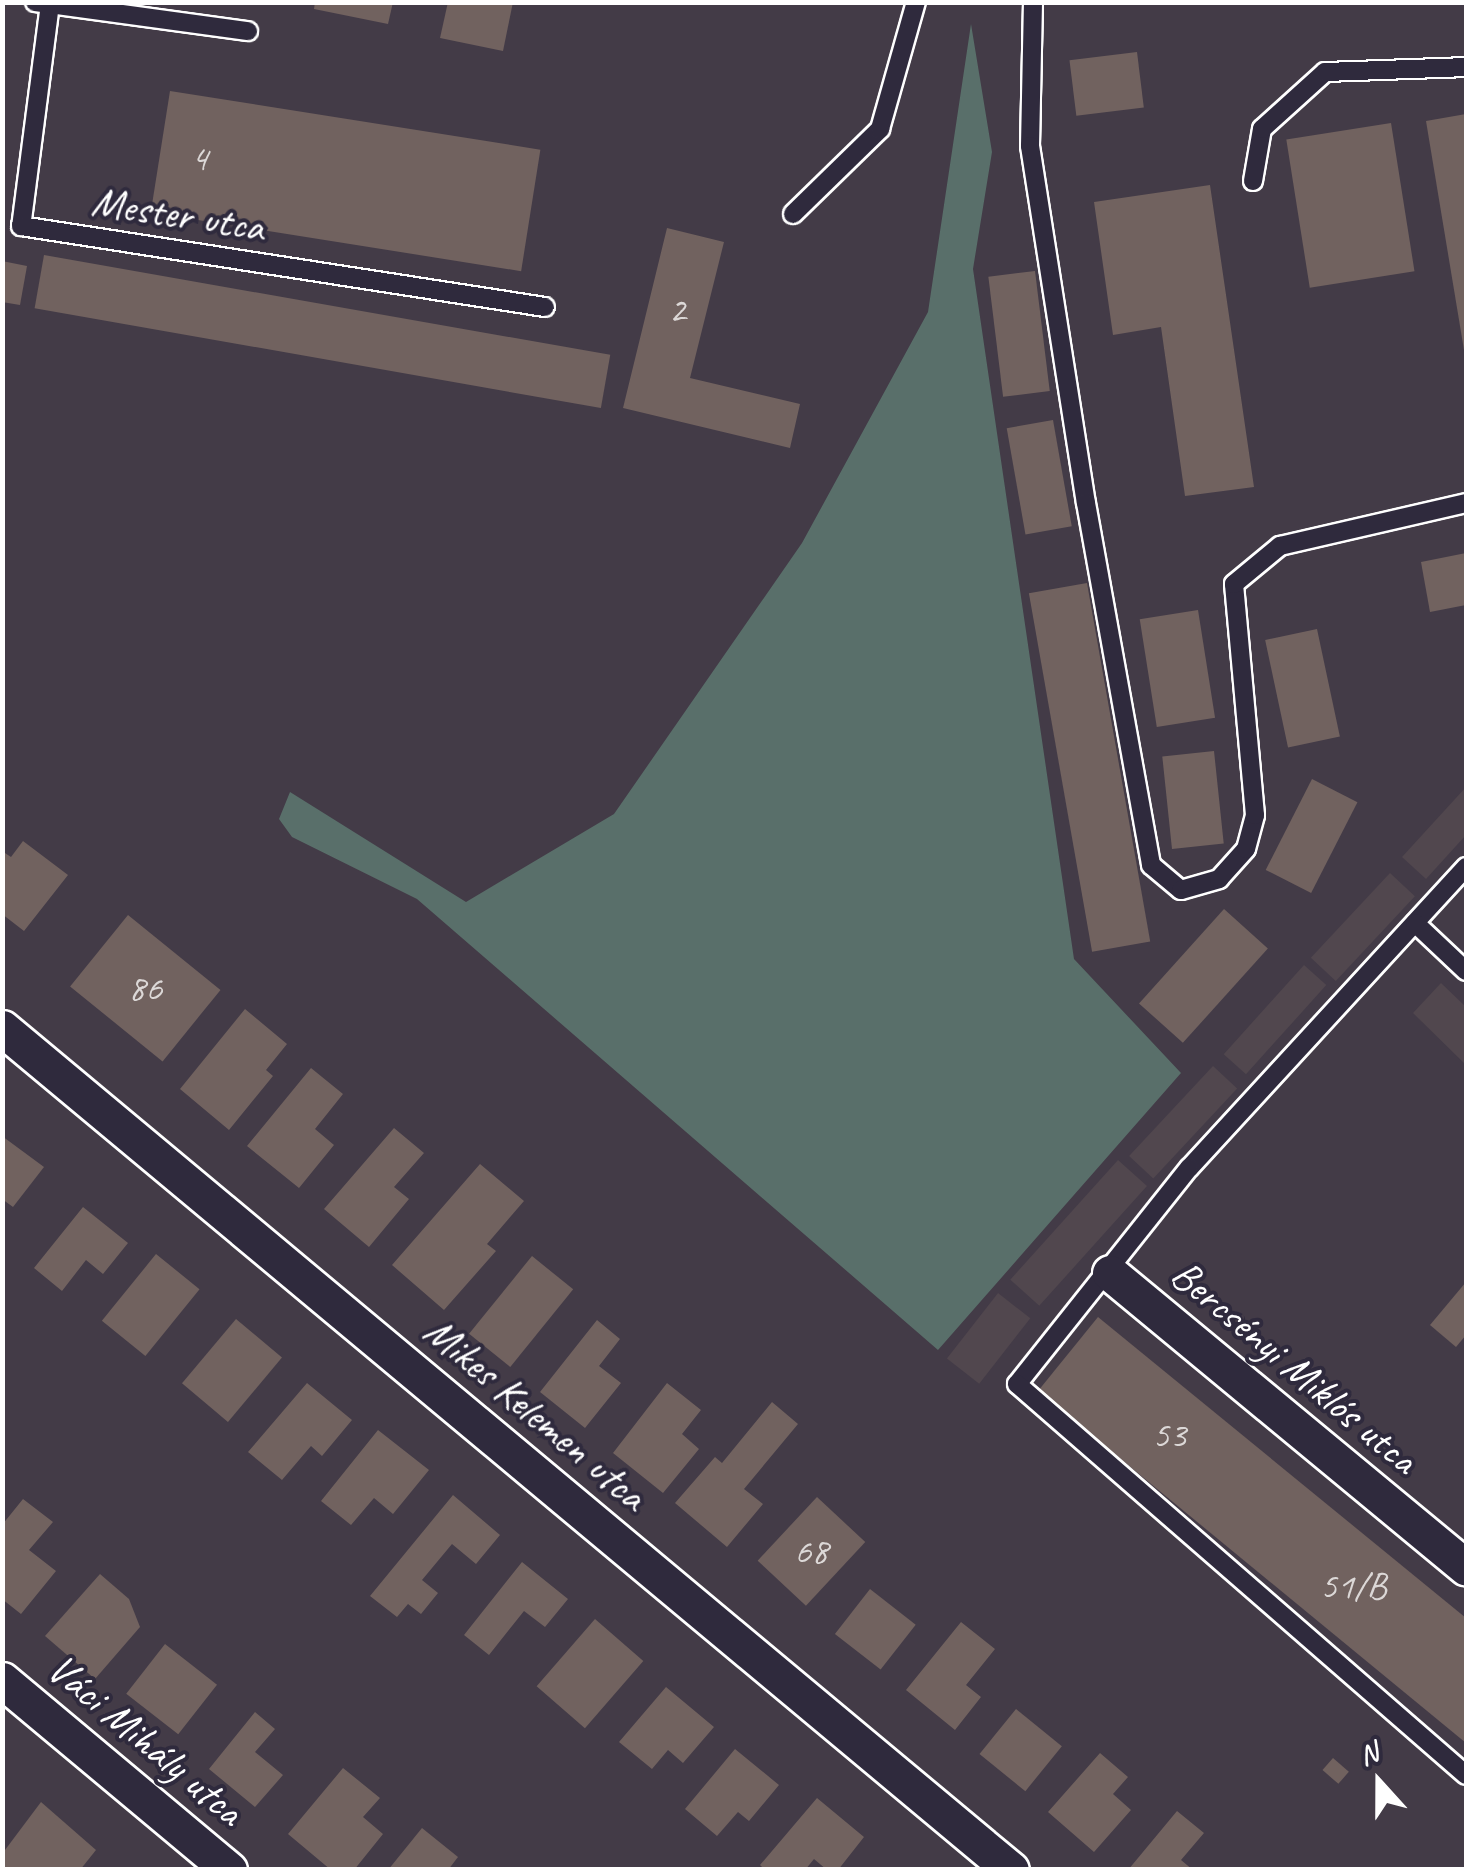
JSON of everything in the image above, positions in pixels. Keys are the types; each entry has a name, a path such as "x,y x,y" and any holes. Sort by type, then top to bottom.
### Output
{"street":[{"name":"Mikes Kelemen utca","path":"2,1028 1010,1870"},
{"name":"Bercsényi Miklós utca","path":"1110,1273 1466,1568"},
{"name":"Váci Mihály utca","path":"2,1680 229,1870"}],"lane":[{"path":"793,214 880,129 916,2"},
{"path":"1032,2 1030,146 1086,502 1151,864 1181,890 1219,879 1246,849 1256,815 1234,584 1280,546 1466,503"},
{"name":"Mester utca","path":"248,31 42,3 22,226 545,306"},
{"path":"1253,180 1262,128 1325,72 1466,67"},
{"path":"1466,867 1189,1168 1110,1273 1017,1384 1466,1775"},
{"path":"1415,922 1466,972"}],"shaded area":[{"path":"1466,787 1466,835 1426,879 1402,857"},
{"path":"1390,873 1415,896 1336,981 1311,958"},
{"path":"1304,965 1326,985 1246,1074 1224,1054"},
{"path":"1441,983 1466,1007 1466,1065 1413,1013"},
{"path":"1213,1066 1237,1089 1153,1178 1129,1156"},
{"path":"1118,1160 1147,1186 1039,1306 1010,1280"},
{"path":"998,1293 1030,1318 979,1384 947,1358"}],"green space":[{"path":"971,24 992,152 973,269 1074,959 1181,1073 938,1350 417,899 292,837 279,819 290,792 466,902 614,814 802,543 928,312"}],"building":[{"path":"315,2 393,2 388,24 314,9"},
{"path":"448,2 513,2 503,51 440,38"},
{"path":"1137,52 1144,108 1076,116 1070,60"},
{"path":"170,91 540,150 521,271 151,212"},
{"path":"1466,114 1466,350 1464,350 1426,121"},
{"path":"1391,123 1414,271 1310,288 1286,140"},
{"path":"1210,185 1254,487 1185,496 1161,327 1113,335 1094,202"},
{"path":"667,228 724,242 690,378 800,404 790,448 623,408"},
{"path":"44,255 610,355 601,408 35,308"},
{"path":"2,261 27,266 20,305 2,302"},
{"path":"1035,271 1050,391 1003,397 988,277"},
{"path":"1053,420 1072,526 1025,535 1007,428"},
{"path":"1466,553 1466,605 1430,612 1421,562"},
{"path":"1087,583 1150,941 1092,952 1029,593"},
{"path":"1198,610 1215,718 1157,727 1140,619"},
{"path":"1317,629 1340,737 1288,748 1265,640"},
{"path":"1214,751 1224,843 1172,849 1162,756"},
{"path":"1312,779 1357,802 1311,893 1266,870"},
{"path":"23,841 68,875 24,931 2,914 2,851 11,857"},
{"path":"1224,909 1268,948 1183,1043 1139,1003"},
{"path":"128,915 220,990 163,1061 70,986"},
{"path":"245,1009 287,1044 266,1070 273,1076 229,1130 180,1089"},
{"path":"311,1068 343,1094 315,1129 334,1145 299,1188 247,1146"},
{"path":"394,1128 424,1153 394,1187 409,1199 369,1247 324,1209"},
{"path":"2,1136 44,1167 13,1207 2,1199"},
{"path":"480,1164 524,1201 487,1244 496,1251 444,1310 392,1265"},
{"path":"83,1207 128,1243 103,1274 86,1260 62,1291 34,1268"},
{"path":"156,1254 200,1289 145,1356 102,1321"},
{"path":"532,1256 573,1289 510,1367 469,1334"},
{"path":"1466,1282 1466,1335 1456,1347 1430,1325"},
{"path":"1098,1317 1466,1618 1466,1743 1038,1391"},
{"path":"236,1319 282,1358 228,1422 182,1383"},
{"path":"597,1320 620,1339 599,1366 621,1383 585,1428 540,1392"},
{"path":"307,1383 352,1420 322,1456 311,1446 282,1480 248,1452"},
{"path":"667,1383 701,1410 682,1434 699,1449 663,1493 613,1453"},
{"path":"772,1402 798,1424 744,1489 763,1504 727,1547 675,1503 715,1457 722,1463"},
{"path":"378,1430 429,1470 393,1514 374,1498 351,1525 321,1501"},
{"path":"453,1495 500,1535 476,1564 452,1544 422,1580 438,1593 421,1614 408,1604 397,1617 370,1596"},
{"path":"817,1497 865,1542 806,1606 758,1561"},
{"path":"23,1499 53,1522 29,1550 56,1571 21,1614 2,1599 2,1525"},
{"path":"522,1562 568,1599 545,1627 524,1611 489,1655 464,1635"},
{"path":"100,1574 129,1599 140,1627 95,1679 45,1636"},
{"path":"870,1589 916,1625 881,1670 835,1634"},
{"path":"595,1619 643,1661 585,1728 537,1686"},
{"path":"961,1622 995,1649 966,1685 981,1697 955,1730 906,1690"},
{"path":"165,1644 217,1685 178,1734 126,1694"},
{"path":"666,1687 714,1727 683,1763 668,1750 652,1769 619,1742"},
{"path":"1016,1709 1062,1746 1025,1791 979,1754"},
{"path":"255,1712 275,1729 255,1752 283,1775 255,1807 209,1769"},
{"path":"735,1749 779,1785 749,1821 738,1812 717,1836 685,1809"},
{"path":"1100,1753 1128,1777 1113,1794 1131,1810 1094,1852 1048,1812"},
{"path":"1333,1758 1349,1772 1338,1784 1323,1770"},
{"path":"343,1768 380,1798 363,1817 383,1834 354,1870 331,1870 288,1834"},
{"path":"817,1798 864,1837 838,1870 827,1870 814,1859 805,1870 765,1870 760,1865"},
{"path":"41,1802 96,1850 80,1870 2,1870 2,1854"},
{"path":"1177,1811 1204,1833 1181,1860 1193,1870 1128,1870"},
{"path":"422,1828 458,1857 448,1870 388,1870"}]}
